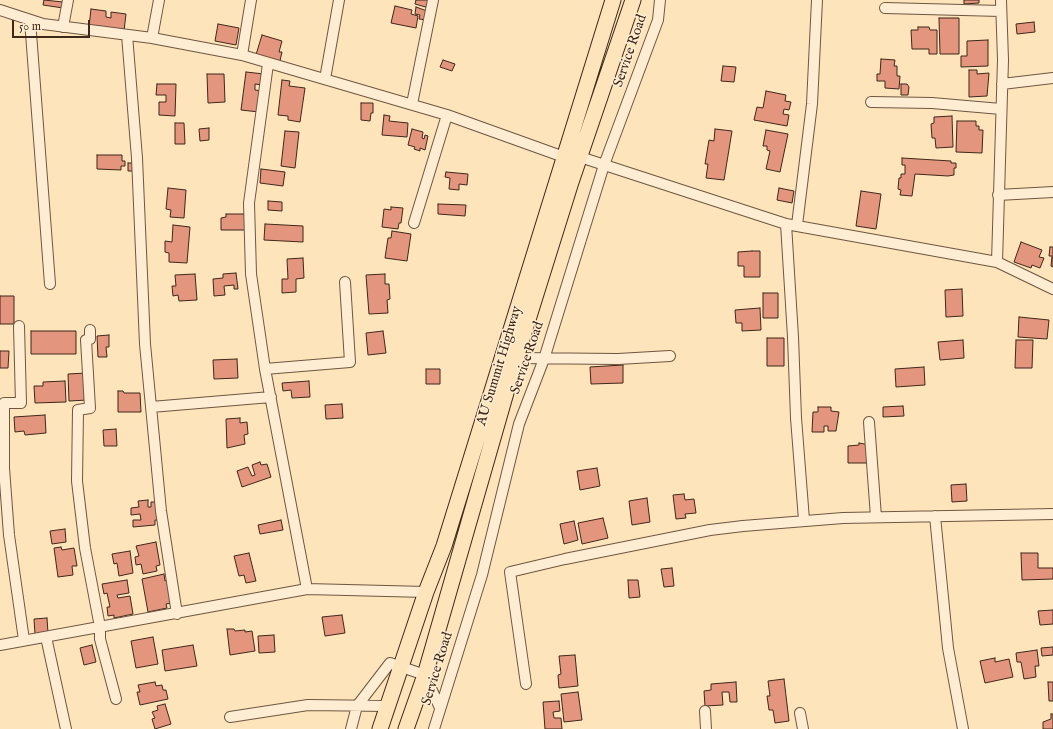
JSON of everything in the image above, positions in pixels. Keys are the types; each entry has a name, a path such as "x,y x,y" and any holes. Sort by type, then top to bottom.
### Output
{"main road":[{"name":"AU Summit Highway","path":"380,729 426,592 444,546 613,0"},
{"name":"AU Summit Highway","path":"406,729 425,675 516,358 580,157 634,0"}],"street":[{"path":"63,27 68,0"},
{"path":"152,38 159,0"},
{"path":"242,55 251,0"},
{"path":"325,79 339,0"},
{"path":"412,104 433,0"},
{"name":"Service Road","path":"434,729 482,575 519,424 544,359 604,165 658,20 660,0"},
{"path":"797,226 812,104 817,0"},
{"path":"996,262 1002,84 1001,0"},
{"path":"885,8 1001,11"},
{"path":"0,10 43,24 152,38 242,55 268,64 447,115 564,157"},
{"path":"30,20 50,284"},
{"path":"127,35 137,158 145,344 161,511 176,614"},
{"path":"268,64 249,203 251,274 265,369 272,397 307,590"},
{"path":"1002,84 1053,78"},
{"path":"871,102 932,103 1001,109"},
{"path":"414,223 447,115"},
{"path":"580,157 786,224 996,262 1053,289"},
{"path":"998,195 1053,192"},
{"path":"786,224 796,418 804,520"},
{"path":"265,369 350,362 345,282"},
{"path":"19,326 21,403 2,403 4,468 9,535 24,640"},
{"path":"90,330 90,339 86,340 90,408 78,410 77,481 85,548 100,627 100,639 116,699"},
{"path":"516,358 544,359 670,356"},
{"path":"151,407 272,397"},
{"path":"869,422 876,517"},
{"path":"526,684 510,572 565,559 710,530 804,520 876,517 1053,514"},
{"path":"935,516 948,648 963,729"},
{"path":"0,645 307,590 426,592"},
{"path":"46,637 66,729"},
{"path":"351,729 357,706 390,663 425,675 440,708"},
{"path":"230,717 308,705 387,706"},
{"path":"705,711 706,729"},
{"path":"800,713 803,729"}],"building":[{"path":"44,0 63,2 63,8 43,5"},
{"path":"416,0 431,0 429,8 415,4"},
{"path":"964,0 979,0 979,3 964,4"},
{"path":"395,6 412,10 411,14 418,16 416,28 391,23"},
{"path":"416,7 427,11 427,20 419,19 420,15 415,14"},
{"path":"91,9 106,11 106,17 111,18 111,12 126,14 124,31 89,27"},
{"path":"939,18 959,18 959,54 940,54"},
{"path":"1034,22 1035,32 1017,34 1016,24"},
{"path":"218,24 239,28 236,45 215,41"},
{"path":"918,27 929,27 930,30 937,30 937,54 929,54 929,49 912,49 911,30 918,30"},
{"path":"262,35 282,41 279,52 282,52 279,65 255,58"},
{"path":"988,40 988,66 961,67 961,56 967,56 967,41"},
{"path":"881,59 895,60 894,66 897,66 897,76 900,76 899,89 885,88 885,81 877,81 877,74 880,74"},
{"path":"443,60 455,64 452,71 440,67"},
{"path":"723,66 736,67 734,82 721,81"},
{"path":"969,70 977,70 977,74 989,73 987,96 969,97"},
{"path":"246,72 264,74 262,85 255,84 255,90 262,91 259,112 241,110"},
{"path":"207,74 224,74 225,102 208,103"},
{"path":"282,80 290,81 289,86 305,88 300,122 288,120 288,116 278,115"},
{"path":"157,84 176,84 175,116 159,115 159,102 166,102 166,95 156,95"},
{"path":"901,84 907,84 909,87 908,95 901,95"},
{"path":"766,91 786,95 785,101 791,102 789,110 784,109 783,114 789,115 787,126 754,120 757,107 763,108"},
{"path":"361,103 373,103 373,113 371,113 370,121 361,120"},
{"path":"384,115 390,116 389,121 408,123 407,137 382,135"},
{"path":"952,116 953,147 936,148 935,138 932,138 931,124 934,123 934,117"},
{"path":"957,121 976,121 976,126 979,126 979,130 983,130 982,153 956,152"},
{"path":"175,123 184,123 185,144 175,144"},
{"path":"209,128 209,140 200,141 199,129"},
{"path":"412,129 423,132 422,138 424,139 425,135 428,136 425,150 420,148 420,151 414,149 415,147 408,145"},
{"path":"715,129 732,131 724,180 706,178 708,164 705,164 709,140 714,141"},
{"path":"766,130 788,134 780,172 766,169 770,151 767,150 767,146 763,146"},
{"path":"285,131 299,132 295,168 281,166"},
{"path":"97,155 122,155 122,161 125,161 125,166 121,166 121,170 97,169"},
{"path":"902,158 951,161 951,163 956,163 956,168 954,168 954,175 948,176 915,174 912,196 900,195 901,190 898,189 899,178 901,178 901,174 905,174 905,165 902,165"},
{"path":"128,163 135,163 136,171 128,171"},
{"path":"261,169 285,172 283,186 260,183"},
{"path":"446,172 468,174 467,185 459,184 459,190 449,189 450,178 445,177"},
{"path":"168,188 186,190 184,218 170,217 171,210 166,209"},
{"path":"779,188 794,191 792,203 777,200"},
{"path":"861,191 881,194 876,229 856,226"},
{"path":"268,201 282,202 282,211 268,210"},
{"path":"438,204 466,205 465,216 438,214"},
{"path":"391,207 403,208 401,223 399,223 398,229 382,227 384,209 391,210"},
{"path":"226,214 246,214 246,230 221,230 221,218 226,217"},
{"path":"265,224 303,226 303,242 264,240"},
{"path":"173,225 190,227 187,263 169,262 169,253 165,252 165,241 172,242"},
{"path":"392,231 411,234 407,261 385,258 388,238 391,238"},
{"path":"1021,242 1042,250 1039,257 1044,258 1040,268 1032,265 1031,268 1014,262"},
{"path":"1050,247 1053,247 1053,267 1051,266 1052,256 1049,256"},
{"path":"760,251 760,277 744,277 744,266 738,266 738,252"},
{"path":"303,258 304,278 296,279 296,292 282,293 282,279 288,279 287,259"},
{"path":"236,273 238,289 234,289 234,285 224,286 225,295 214,296 213,279 223,278 223,274"},
{"path":"195,274 197,300 179,301 178,295 173,296 172,286 176,286 175,275"},
{"path":"385,274 385,284 389,284 390,299 387,300 388,313 369,314 366,275"},
{"path":"962,289 963,316 946,317 945,290"},
{"path":"763,293 778,293 778,318 763,318"},
{"path":"0,296 14,296 14,324 0,324"},
{"path":"760,308 761,330 742,331 742,323 736,323 735,310"},
{"path":"1019,317 1049,320 1047,339 1018,337"},
{"path":"31,331 76,331 76,354 31,354"},
{"path":"383,331 386,353 368,355 366,333"},
{"path":"109,335 109,347 106,347 107,357 98,357 97,336"},
{"path":"767,338 784,338 784,366 767,366"},
{"path":"963,340 964,358 940,360 938,342"},
{"path":"1016,340 1033,340 1032,368 1015,368"},
{"path":"0,351 9,351 8,368 0,368"},
{"path":"237,359 238,378 214,379 213,360"},
{"path":"623,365 623,383 591,384 590,367"},
{"path":"924,367 925,385 896,387 895,369"},
{"path":"426,369 440,369 440,384 426,384"},
{"path":"87,373 88,400 69,401 68,374"},
{"path":"65,381 66,402 35,403 34,386 43,386 43,382"},
{"path":"309,381 310,397 292,398 291,390 283,391 282,383"},
{"path":"118,391 123,391 124,393 140,393 141,412 118,412"},
{"path":"342,404 343,418 326,419 325,405"},
{"path":"903,406 904,416 883,417 883,407"},
{"path":"818,407 831,407 831,411 839,412 836,431 828,431 828,426 824,426 824,432 812,432 813,412 818,412"},
{"path":"45,415 46,433 25,435 24,431 15,432 14,417"},
{"path":"240,418 240,423 247,422 248,434 244,435 245,444 227,448 226,419"},
{"path":"116,429 117,446 104,446 103,430"},
{"path":"859,443 870,445 870,463 848,463 848,446 859,445"},
{"path":"260,462 261,465 267,464 271,477 242,487 237,471 248,467 252,476 255,475 252,465"},
{"path":"597,468 600,486 580,490 577,471"},
{"path":"966,484 967,501 952,502 951,485"},
{"path":"684,494 685,500 694,499 696,513 685,514 686,518 676,519 673,495"},
{"path":"647,498 650,522 632,525 629,501"},
{"path":"148,500 148,507 151,507 151,502 157,502 159,520 155,520 155,525 133,527 133,520 141,520 140,514 131,515 131,508 139,507 138,501"},
{"path":"603,518 608,538 582,544 578,523"},
{"path":"281,520 283,530 260,534 258,525"},
{"path":"574,521 578,540 564,544 560,524"},
{"path":"65,529 66,542 52,544 50,531"},
{"path":"156,542 160,565 156,566 157,571 143,574 141,564 136,565 135,557 139,556 136,546"},
{"path":"61,547 62,550 74,548 77,566 72,566 73,575 58,577 54,548"},
{"path":"130,551 133,573 119,576 117,563 114,564 112,554"},
{"path":"249,553 256,581 246,583 244,575 239,576 234,556"},
{"path":"1021,553 1038,553 1038,568 1053,568 1053,579 1022,580"},
{"path":"672,568 674,586 664,587 661,569"},
{"path":"164,574 165,581 167,580 172,603 166,604 167,608 148,612 142,579"},
{"path":"127,580 129,593 117,595 118,598 130,596 133,614 114,618 114,615 108,616 107,607 110,607 107,593 104,594 102,584"},
{"path":"628,580 638,580 640,597 629,598"},
{"path":"1053,610 1053,624 1040,625 1038,611"},
{"path":"342,615 345,633 325,636 322,617"},
{"path":"47,618 48,633 35,634 34,619"},
{"path":"227,629 234,629 235,631 245,630 245,632 252,631 255,651 230,655"},
{"path":"274,635 275,652 259,653 258,636"},
{"path":"153,637 158,664 136,668 131,641"},
{"path":"92,645 96,662 84,665 80,648"},
{"path":"193,645 197,666 165,671 162,650"},
{"path":"1053,647 1053,655 1042,656 1041,648"},
{"path":"1037,650 1039,666 1035,666 1036,677 1024,679 1021,662 1017,662 1016,653"},
{"path":"575,655 578,686 559,688 558,675 561,674 559,656"},
{"path":"995,658 995,662 1009,659 1013,677 985,683 980,661"},
{"path":"784,679 789,721 775,723 773,710 769,710 767,696 770,696 768,681"},
{"path":"155,682 156,686 162,685 163,690 166,690 168,699 140,705 137,692 140,692 138,685"},
{"path":"736,682 737,702 730,702 729,692 722,692 723,705 705,706 704,691 711,690 711,684"},
{"path":"1048,682 1053,682 1053,701 1049,701"},
{"path":"578,692 582,720 564,722 561,694"},
{"path":"559,701 560,711 553,712 554,718 561,718 562,729 545,729 543,702"},
{"path":"165,704 171,724 155,729 152,719 155,718 152,712 158,710 157,706"},
{"path":"1051,714 1053,714 1053,729 1043,729 1043,722 1051,719"}]}
